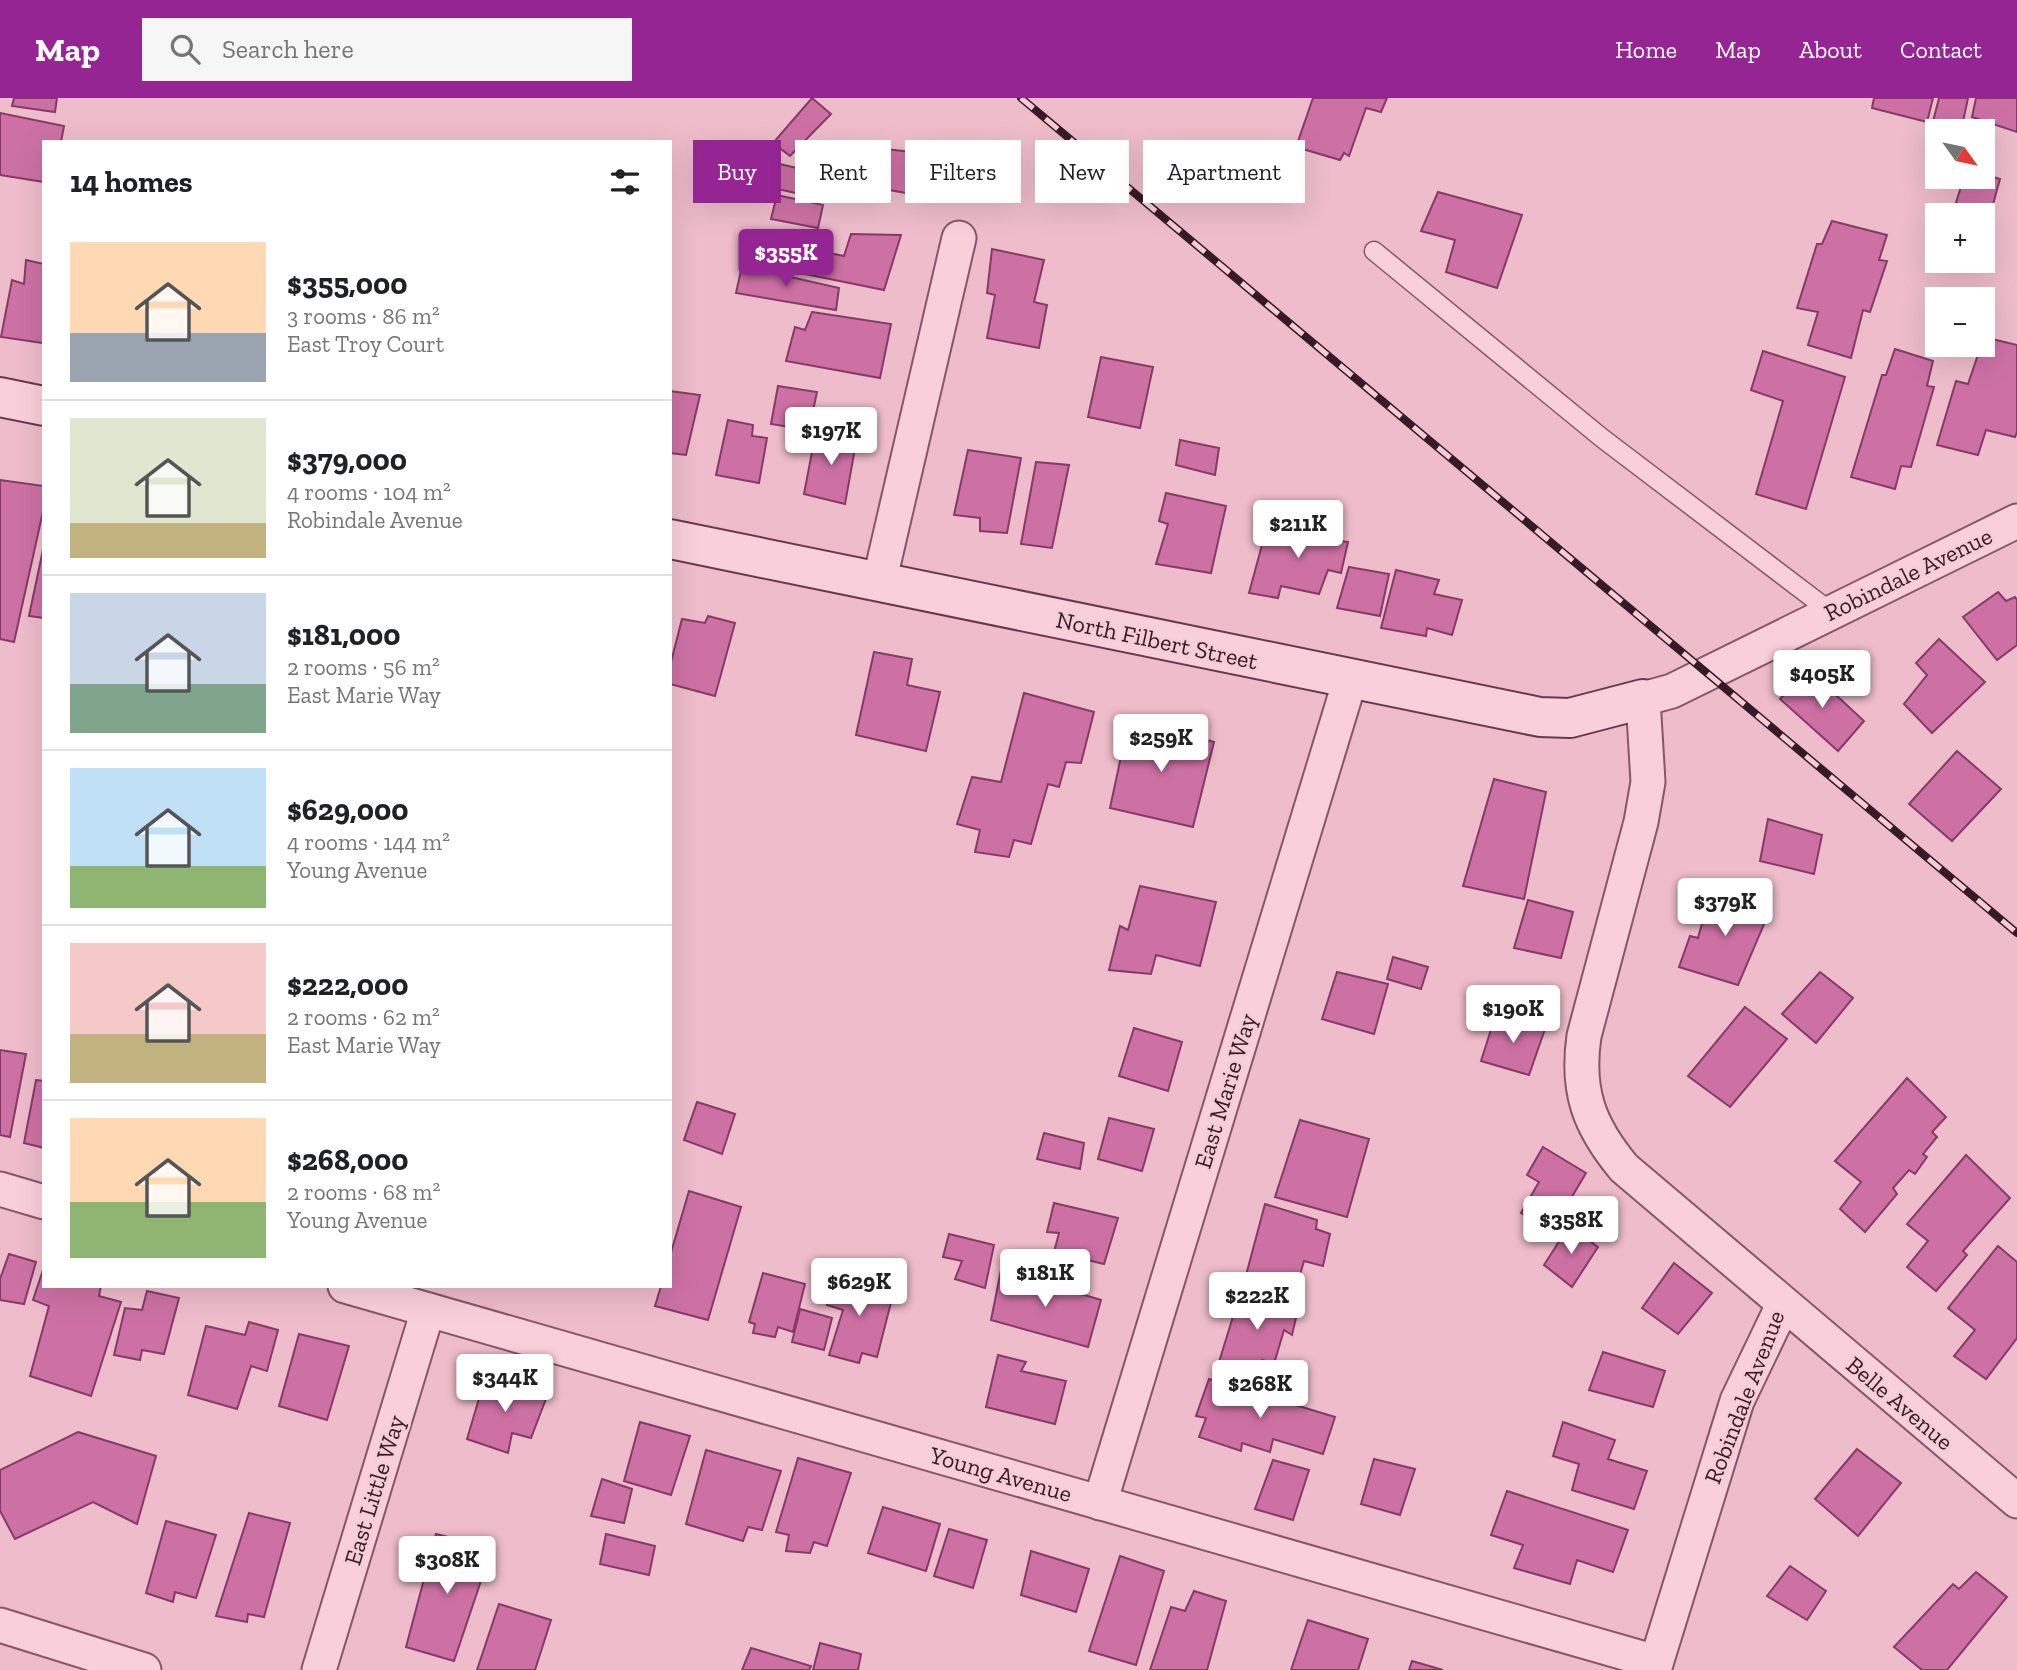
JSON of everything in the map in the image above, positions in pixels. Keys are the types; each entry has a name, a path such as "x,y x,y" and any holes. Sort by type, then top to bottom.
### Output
{"street":[{"path":"879,583 959,238"},
{"path":"0,397 42,407"},
{"name":"Robindale Avenue","path":"1655,1666 1737,1401 1783,1306 1624,1168 1601,1139 1584,1096 1580,1063 1584,1036 1641,822 1648,782 1643,699 1672,691 2017,521"},
{"name":"North Filbert Street","path":"672,539 1540,717 1570,718 1643,699"},
{"name":"East Marie Way","path":"1100,1503 1350,680"},
{"path":"0,1189 42,1201"},
{"name":"Young Avenue","path":"352,1288 1655,1666"},
{"name":"Belle Avenue","path":"1783,1306 2017,1502"},
{"name":"East Little Way","path":"319,1670 428,1310"},
{"path":"0,1625 144,1670"}],"lane":[{"path":"1374,251 1602,438 1831,612"}],"building":[{"path":"14,98 57,98 55,112 12,106"},
{"path":"812,98 831,114 806,140 795,140 795,151 790,156 781,149 781,140 776,140"},
{"path":"1313,98 1387,98 1381,112 1366,108 1349,156 1344,153 1340,160 1305,150 1305,140 1298,140"},
{"path":"1874,98 1933,98 1925,121 1872,108"},
{"path":"1939,98 1968,98 1964,119 1934,119"},
{"path":"1976,98 2017,98 2017,132 1995,125 1995,119 1972,117"},
{"path":"0,113 64,126 61,140 42,140 42,182 0,175"},
{"path":"891,150 905,151 905,193 891,190"},
{"path":"781,164 795,168 795,193 781,190"},
{"path":"1995,178 2000,179 1993,203 1956,203 1960,189 1995,189"},
{"path":"1438,192 1522,215 1497,288 1446,272 1455,240 1421,231"},
{"path":"781,196 795,199 795,203 823,205 818,228 771,219 775,203 781,203"},
{"path":"1832,221 1887,235 1879,260 1887,261 1870,312 1863,310 1851,358 1808,345 1818,312 1797,308 1817,244 1822,244"},
{"path":"851,234 901,235 884,290 800,273 805,248 844,256"},
{"path":"992,249 1044,260 1034,302 1047,305 1039,348 987,338 995,295 987,293"},
{"path":"26,260 42,264 42,343 1,337 12,280 24,284"},
{"path":"742,266 839,288 836,310 736,293"},
{"path":"812,312 891,324 880,378 786,361 795,327 805,330"},
{"path":"1995,340 2017,345 2017,432 2015,437 1986,430 1978,455 1937,445 1956,381 1968,384 1977,357 1995,357"},
{"path":"1895,349 1933,361 1927,386 1934,387 1911,467 1901,466 1895,489 1851,477 1882,375 1886,375"},
{"path":"1763,351 1845,377 1806,509 1756,494 1783,401 1751,390"},
{"path":"1101,357 1153,367 1140,428 1088,417"},
{"path":"778,386 817,392 809,430 771,424"},
{"path":"672,391 700,395 686,455 672,453"},
{"path":"728,420 753,425 752,436 767,438 759,483 716,475"},
{"path":"816,431 857,437 845,504 804,494"},
{"path":"1180,440 1219,448 1215,475 1176,465"},
{"path":"968,450 1021,458 1007,533 980,531 980,518 954,515"},
{"path":"1036,462 1069,465 1052,548 1021,544"},
{"path":"0,480 42,486 42,516 14,642 0,639"},
{"path":"1166,493 1226,506 1211,573 1156,564 1168,524 1159,521"},
{"path":"1305,517 1333,523 1329,539 1348,542 1341,573 1328,570 1319,594 1281,586 1278,598 1249,593 1266,530 1299,540"},
{"path":"42,554 42,618 29,616"},
{"path":"1349,567 1389,574 1380,616 1337,608"},
{"path":"1396,570 1439,580 1434,594 1462,600 1452,635 1427,628 1426,636 1381,628"},
{"path":"1998,592 2006,601 2015,597 2017,600 2017,645 1997,660 1963,617"},
{"path":"708,616 735,623 715,696 672,685 672,658 682,619 705,623"},
{"path":"1939,639 1985,682 1932,733 1904,704 1927,675 1916,663"},
{"path":"874,652 912,659 907,685 940,692 926,751 856,735"},
{"path":"1808,669 1864,721 1838,751 1780,699"},
{"path":"1024,693 1094,712 1081,763 1066,762 1059,787 1048,784 1031,844 1014,840 1009,857 975,852 980,830 957,824 972,777 1001,782"},
{"path":"1129,719 1214,742 1193,827 1110,808"},
{"path":"1957,751 2001,789 1952,841 1909,804"},
{"path":"1494,779 1546,792 1524,899 1463,886"},
{"path":"1768,819 1822,835 1814,874 1760,861"},
{"path":"1140,886 1216,902 1200,966 1156,955 1151,974 1109,970 1120,926 1128,930"},
{"path":"1711,890 1771,908 1738,985 1679,967 1690,936 1698,938"},
{"path":"1528,900 1573,912 1561,958 1514,948"},
{"path":"1393,957 1428,967 1421,989 1387,979"},
{"path":"1337,972 1388,984 1374,1034 1322,1019"},
{"path":"1820,972 1853,998 1816,1043 1782,1014"},
{"path":"1745,1007 1787,1039 1730,1107 1688,1076"},
{"path":"1495,1017 1545,1029 1529,1075 1481,1061"},
{"path":"1134,1028 1182,1042 1168,1091 1119,1076"},
{"path":"0,1050 26,1054 10,1137 0,1135"},
{"path":"1907,1078 1946,1117 1932,1132 1937,1137 1923,1154 1927,1157 1915,1174 1909,1170 1893,1188 1897,1194 1865,1232 1840,1209 1861,1182 1835,1161"},
{"path":"36,1080 42,1081 42,1148 24,1143"},
{"path":"697,1102 735,1114 722,1154 684,1140"},
{"path":"1109,1118 1154,1129 1142,1171 1098,1159"},
{"path":"1300,1120 1369,1139 1347,1217 1275,1197"},
{"path":"1044,1133 1084,1143 1080,1169 1037,1159"},
{"path":"1543,1147 1586,1173 1551,1232 1521,1213 1539,1182 1527,1175"},
{"path":"1966,1155 2010,1198 1963,1251 1967,1255 1936,1291 1907,1267 1928,1241 1907,1224"},
{"path":"689,1191 741,1207 708,1320 655,1306 660,1288 672,1288 672,1249"},
{"path":"1054,1203 1118,1218 1104,1264 1054,1252 1059,1233 1047,1232"},
{"path":"1265,1204 1317,1220 1316,1229 1330,1234 1323,1266 1304,1261 1295,1292 1245,1279"},
{"path":"1569,1226 1598,1247 1572,1287 1544,1265"},
{"path":"949,1234 994,1245 985,1288 955,1279 962,1261 943,1257"},
{"path":"1998,1246 2017,1262 2017,1338 1986,1379 1954,1356 1975,1330 1948,1308"},
{"path":"9,1254 36,1262 24,1304 0,1300 0,1279"},
{"path":"1674,1263 1712,1293 1678,1334 1642,1308"},
{"path":"1001,1270 1101,1300 1088,1347 991,1320"},
{"path":"42,1273 42,1288 101,1288 99,1296 121,1302 91,1396 30,1376 49,1306 33,1300"},
{"path":"763,1273 805,1284 793,1332 778,1327 775,1337 753,1333 755,1324 749,1322"},
{"path":"835,1276 894,1291 877,1357 862,1353 859,1363 829,1355 843,1310 827,1305"},
{"path":"147,1291 179,1298 164,1354 142,1350 140,1360 114,1355 125,1308 142,1310"},
{"path":"1240,1294 1298,1309 1292,1335 1284,1330 1274,1364 1262,1360 1258,1371 1219,1362"},
{"path":"800,1309 832,1318 824,1350 792,1342"},
{"path":"249,1322 278,1330 267,1371 251,1366 237,1409 188,1395 206,1326 245,1335"},
{"path":"299,1334 349,1346 327,1420 279,1406"},
{"path":"1603,1352 1665,1371 1653,1407 1589,1390"},
{"path":"998,1355 1026,1362 1021,1371 1066,1381 1055,1424 986,1407"},
{"path":"486,1375 547,1396 531,1438 512,1433 508,1453 467,1439"},
{"path":"1209,1379 1335,1417 1323,1454 1273,1439 1270,1452 1242,1443 1241,1451 1199,1437 1206,1418 1196,1416"},
{"path":"640,1422 690,1436 671,1495 624,1481"},
{"path":"1563,1422 1615,1440 1608,1459 1647,1471 1634,1509 1572,1490 1579,1464 1553,1456"},
{"path":"78,1432 156,1456 137,1524 93,1502 15,1539 0,1511 0,1470"},
{"path":"1857,1449 1901,1483 1858,1536 1815,1499"},
{"path":"706,1450 781,1471 762,1530 748,1527 743,1541 686,1524"},
{"path":"798,1458 851,1473 827,1546 814,1542 810,1553 786,1551 789,1535 776,1532"},
{"path":"1374,1459 1415,1469 1400,1515 1361,1504"},
{"path":"1273,1460 1309,1470 1293,1520 1255,1509"},
{"path":"602,1479 632,1489 624,1523 591,1516"},
{"path":"1507,1491 1628,1530 1613,1572 1577,1560 1570,1584 1514,1568 1523,1545 1491,1535"},
{"path":"883,1507 940,1524 926,1571 868,1553"},
{"path":"249,1513 290,1523 264,1617 248,1614 247,1622 216,1616"},
{"path":"166,1521 216,1535 196,1598 175,1592 173,1602 146,1593"},
{"path":"949,1529 987,1540 973,1588 934,1576"},
{"path":"436,1534 492,1548 454,1661 406,1647"},
{"path":"606,1534 655,1546 649,1575 600,1564"},
{"path":"1031,1551 1089,1569 1076,1612 1021,1595"},
{"path":"1120,1556 1164,1571 1136,1665 1089,1651"},
{"path":"1790,1566 1826,1591 1807,1620 1767,1596"},
{"path":"1976,1572 2007,1597 1947,1670 1922,1670 1894,1647 1953,1584 1959,1589"},
{"path":"1194,1591 1226,1601 1207,1670 1150,1670 1171,1607 1185,1611"},
{"path":"499,1604 551,1620 535,1670 477,1670"},
{"path":"1308,1620 1368,1639 1358,1670 1291,1670"},
{"path":"820,1643 861,1654 858,1670 813,1670"},
{"path":"751,1648 811,1666 809,1670 742,1670"},
{"path":"1412,1661 1443,1670 1409,1670"}],"railway":[{"path":"1021,98 2017,933"}]}
